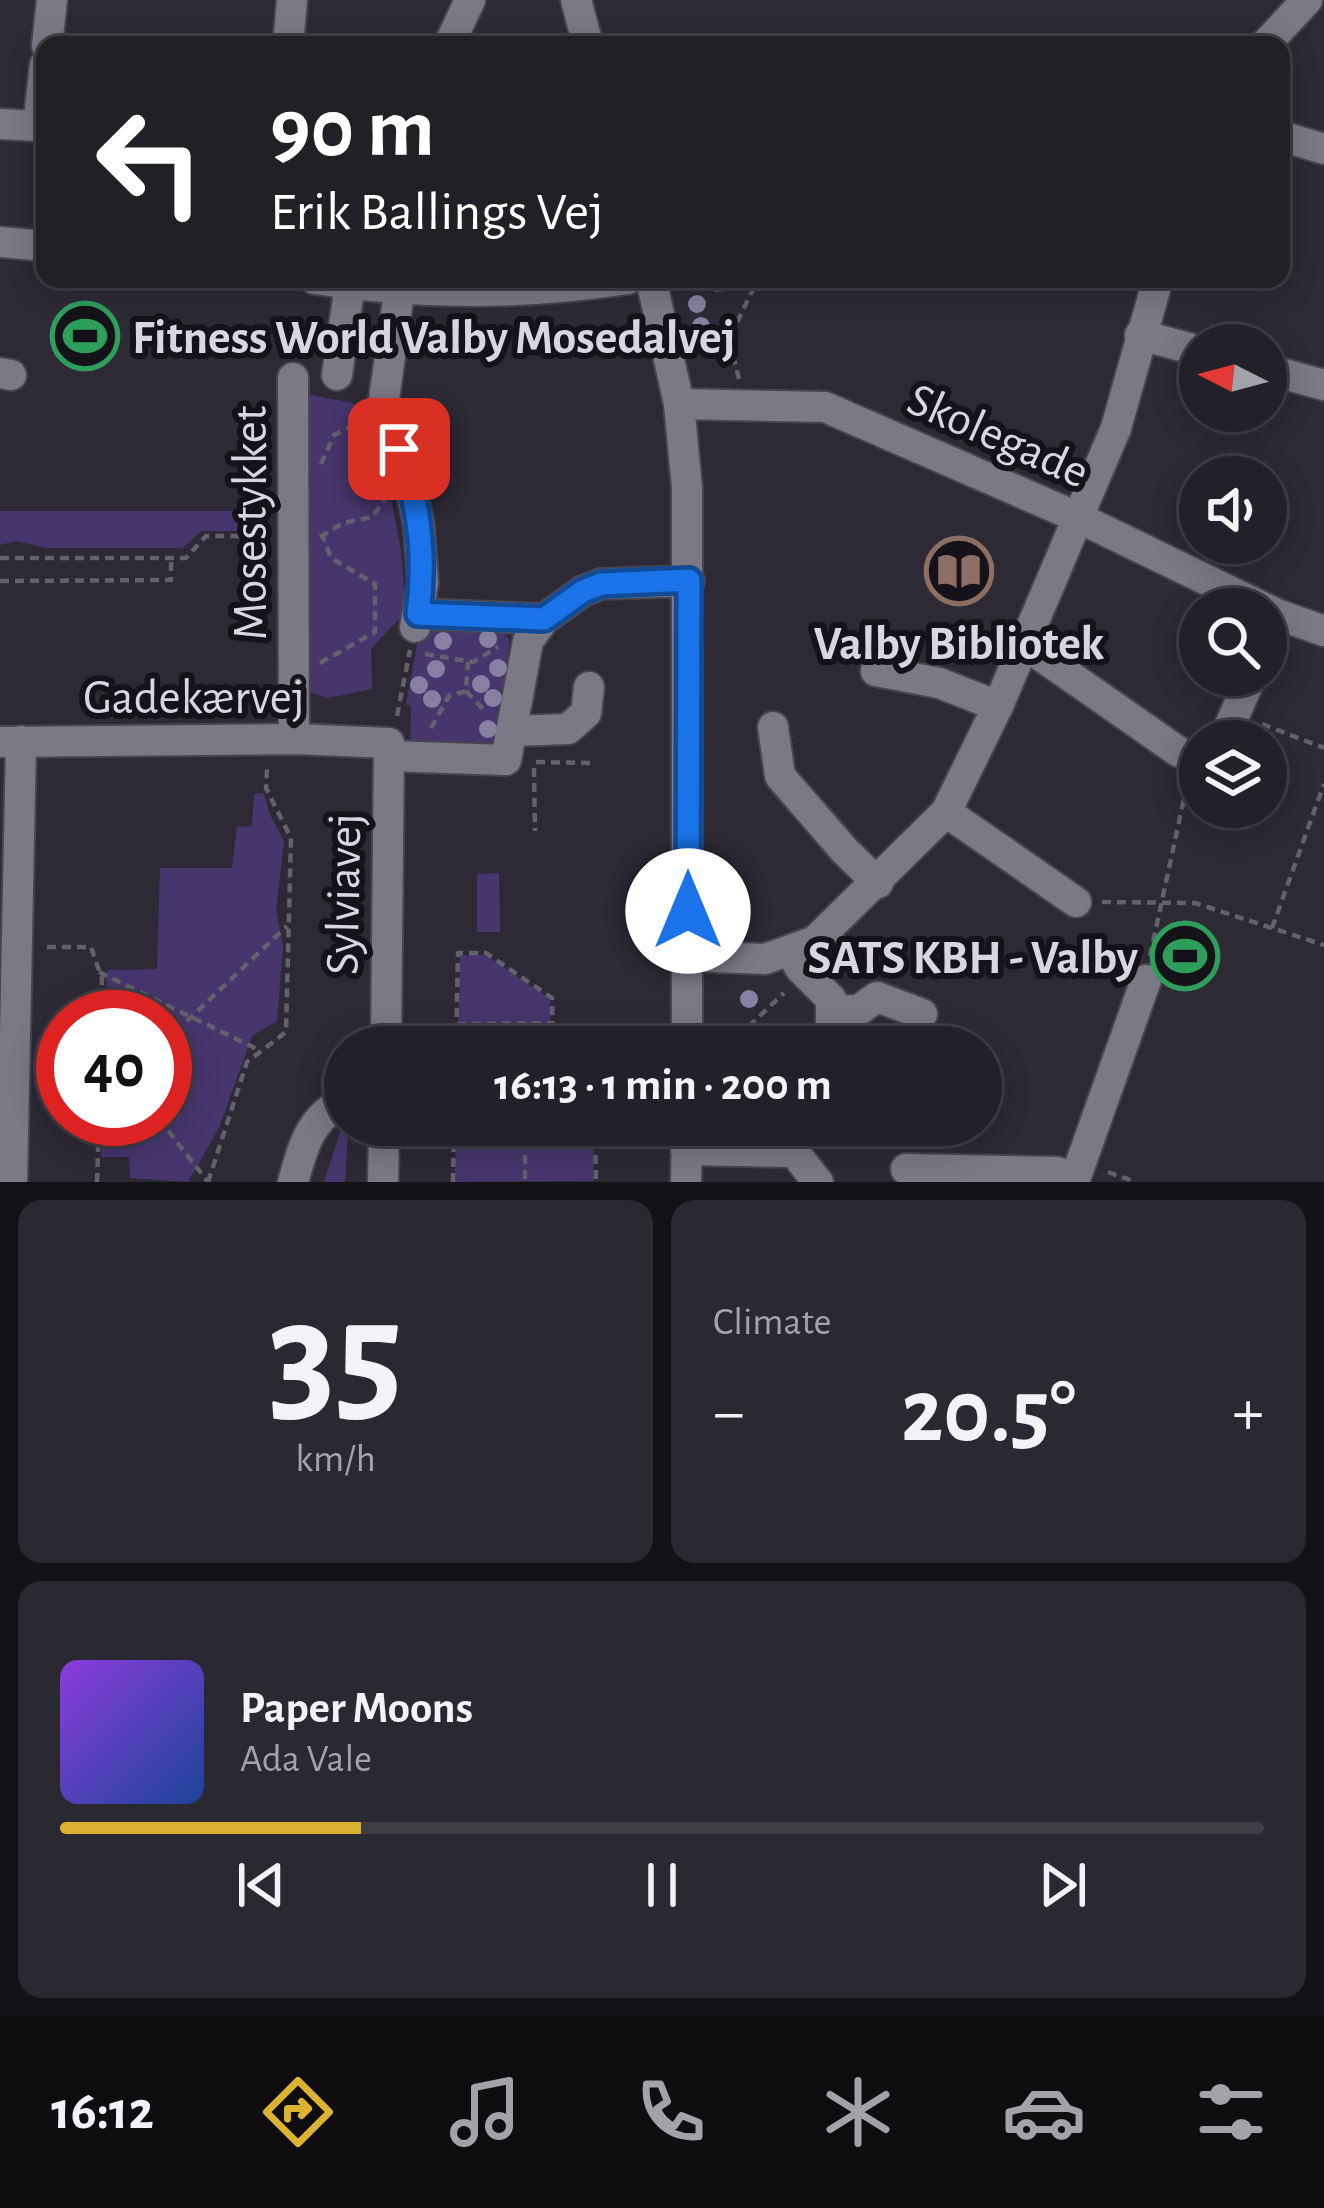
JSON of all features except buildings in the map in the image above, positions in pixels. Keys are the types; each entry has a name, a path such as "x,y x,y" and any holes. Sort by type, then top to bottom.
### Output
{"street":[{"path":"48,36 52,0"},
{"path":"289,36 292,0"},
{"path":"453,36 470,0"},
{"path":"1273,36 1307,0"},
{"path":"582,1 587,36"},
{"path":"0,124 36,126"},
{"path":"1290,139 1324,149"},
{"path":"0,242 36,245"},
{"path":"337,375 349,288"},
{"path":"400,288 384,399 407,471 422,553 414,631 544,619"},
{"path":"653,288 680,404 687,488 687,1026"},
{"path":"796,960 946,812 998,706 1116,428 1154,288"},
{"path":"1140,335 1179,345"},
{"path":"1287,375 1324,385"},
{"name":"Mosestykket","path":"281,739 294,667 303,535 293,479 293,378"},
{"name":"Skolegade","path":"680,404 825,407 1077,517 1200,588"},
{"path":"517,751 528,641 544,619 601,584 689,580"},
{"name":"Skolegade","path":"1287,630 1324,631"},
{"path":"1024,644 1179,752"},
{"path":"877,671 939,683 998,706"},
{"name":"Gadekærvej","path":"11,742 281,739 396,752 517,751 568,729 586,713 589,687"},
{"path":"773,727 780,776 878,883"},
{"path":"11,742 17,947 8,1010 12,1182"},
{"name":"Sylviavej","path":"387,1026 396,752"},
{"path":"946,812 1076,902"},
{"path":"688,956 796,960 831,999 831,1026"},
{"path":"907,1169 1057,1172 1074,1180 1146,980"},
{"path":"831,1011 860,1010 877,997 922,1014"},
{"path":"293,1182 306,1136 324,1114"},
{"path":"383,1182 384,1146"},
{"path":"686,1182 687,1146"},
{"path":"751,1146 794,1152 818,1182"}],"path":[{"path":"746,406 729,339 753,288"},
{"path":"293,479 315,477 334,435 386,407"},
{"path":"0,558 186,558 206,536 303,535 372,517 407,471"},
{"path":"294,667 327,662 345,646 375,632 375,584 303,535"},
{"path":"0,580 171,580 171,558"},
{"path":"396,752 414,631 473,662 544,619"},
{"path":"396,752 442,713 448,696 466,691 468,662"},
{"path":"208,1182 247,1062 286,1032 291,838 266,788 281,739"},
{"path":"1287,740 1324,748"},
{"path":"536,831 517,751 595,763"},
{"path":"1272,928 1324,784"},
{"path":"1146,980 1179,822"},
{"path":"1076,902 1195,903 1324,945"},
{"path":"192,1016 289,924"},
{"path":"17,947 92,947 100,990"},
{"path":"458,953 486,953 552,998 553,1024 457,1024 458,953"},
{"path":"750,1026 783,995 796,960"},
{"path":"99,972 136,990"},
{"path":"192,1017 261,1051"},
{"path":"97,1182 98,1146"},
{"path":"180,1146 208,1182"},
{"path":"453,1182 454,1146"},
{"path":"524,1146 525,1182"},
{"path":"595,1146 596,1182"}],"shaded area":[{"path":"305,394 357,404 390,493 406,611 371,649 372,689 327,698 304,690"},
{"path":"0,511 266,511 266,531 201,531 183,548 47,548 16,541 0,545"},
{"path":"420,629 500,631 510,640 492,756 410,752 411,706 406,704"},
{"path":"264,793 284,841 276,910 283,946 277,1021 252,1036 219,1128 188,1182 130,1178 129,1157 101,1157 101,1146 192,1146 192,990 107,990 107,970 157,969 160,868 232,868 237,827 252,826 254,794"},
{"path":"499,873 500,932 477,932 477,874"},
{"path":"460,955 486,955 550,999 550,1026 458,1026"},
{"path":"336,1146 347,1146 345,1182 324,1182"},
{"path":"456,1146 593,1146 594,1181 455,1182"}],"place":[{"name":"Fitness World Valby Mosedalvej","path":"85,336"},
{"name":"Valby Bibliotek","path":"959,571"},
{"name":"SATS KBH - Valby","path":"1185,956"}],"route":[{"path":"399,449 419,526 423,583 418,614 544,619 601,584 689,580 688,911"}]}
